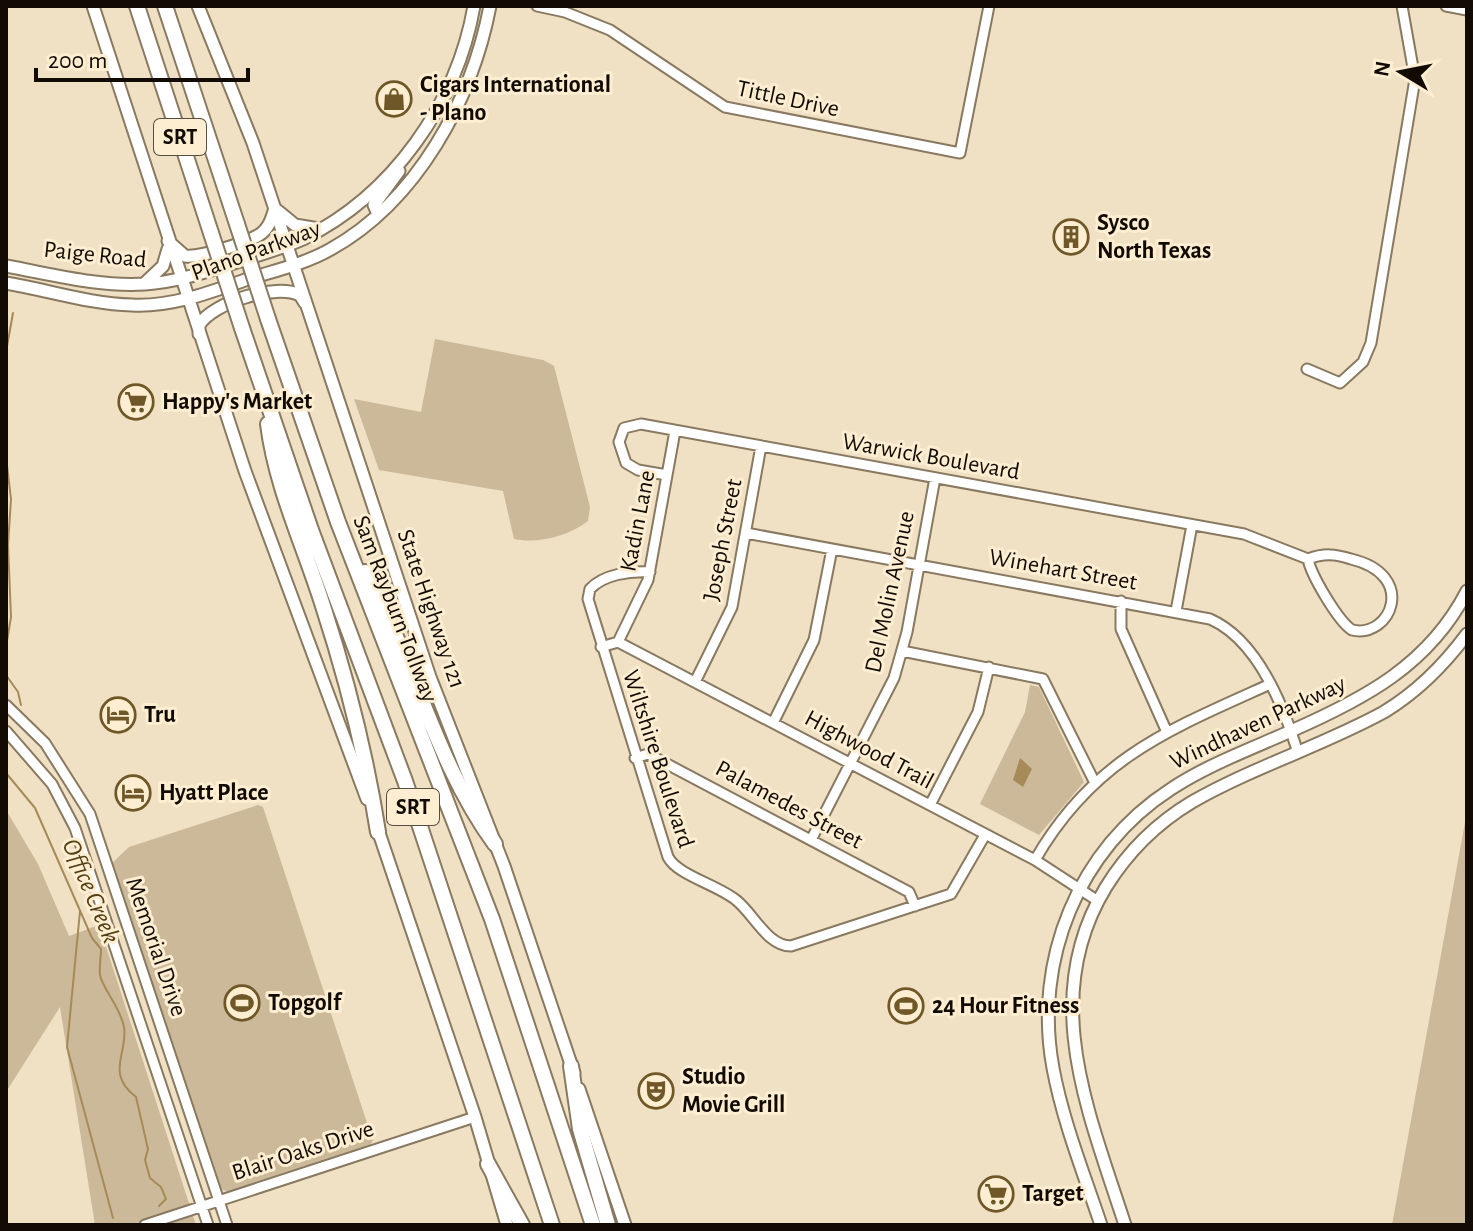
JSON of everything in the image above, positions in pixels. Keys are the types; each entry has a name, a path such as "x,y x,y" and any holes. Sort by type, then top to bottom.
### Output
{"highway":[{"name":"Sam Rayburn Tollway","path":"137,6 242,328 405,781 552,1225"},
{"name":"Sam Rayburn Tollway","path":"165,6 338,522 492,919 593,1225"},
{"path":"175,6 191,86"},
{"path":"264,392 271,449 285,501 323,604 366,752 378,832"},
{"path":"338,522 393,622 450,769 470,809 495,844"},
{"path":"571,1066 580,1129 608,1225"},
{"path":"488,1164 522,1225"}],"main road":[{"path":"93,6 167,241 257,503 378,832 475,1117 507,1225"},
{"name":"State Highway 121","path":"198,6 288,245 430,677 495,844 625,1225"},
{"name":"Plano Parkway","path":"181,280 288,245 321,229 370,194 404,159 431,120 454,74 474,6"},
{"name":"Plano Parkway","path":"187,299 315,256 341,242 378,214 422,162 453,115 473,72 490,6"},
{"path":"378,214 374,205 393,183 404,159"},
{"path":"167,241 185,256 201,255 259,235 270,223 275,208 295,225 321,229"},
{"path":"144,284 163,266 167,241"},
{"path":"309,310 305,275 315,256"},
{"name":"Paige Road","path":"6,266 97,282 144,284 181,280"},
{"name":"Paige Road","path":"6,283 109,303 151,305 187,299"},
{"path":"199,334 199,325 212,310 277,288 300,295 309,310"},
{"name":"Windhaven Parkway","path":"1101,1225 1054,1071 1048,1005 1059,939 1079,890 1118,836 1157,798 1200,773 1363,698 1399,674 1437,637 1467,591"},
{"name":"Windhaven Parkway","path":"1125,1225 1074,1059 1071,1007 1078,950 1098,901 1134,850 1172,816 1208,794 1361,725 1407,697 1443,664 1467,634"},
{"path":"1070,1129 1091,1120"}],"street":[{"name":"Tittle Drive","path":"537,6 565,12 610,30 725,107 960,153 989,6"},
{"path":"1307,369 1340,383 1363,362 1371,343 1415,79 1402,6"},
{"path":"1446,6 1467,10"},
{"name":"Warwick Boulevard","path":"667,475 629,466 623,459 620,435 634,424 1263,539 1308,559 1327,553 1377,567 1391,586 1393,601 1387,613 1366,630 1355,632 1347,628 1314,577 1308,559"},
{"name":"Kadin Lane","path":"618,642 650,572 675,431"},
{"name":"Joseph Street","path":"695,682 732,607 761,446"},
{"name":"Del Molin Avenue","path":"811,840 889,691 902,651 935,478"},
{"path":"1176,611 1192,525"},
{"name":"Winehart Street","path":"746,533 1210,619 1229,630 1250,652 1283,706 1298,753"},
{"path":"773,723 814,640 832,549"},
{"name":"Wiltshire Boulevard","path":"650,572 617,575 591,587 588,603 670,862 732,897 776,943 798,945 955,891 985,835"},
{"path":"1121,601 1121,629 1166,730"},
{"path":"601,647 618,642"},
{"name":"Highwood Trail","path":"618,642 1035,860 1098,901"},
{"path":"902,651 1036,676 1046,681 1095,783"},
{"path":"930,805 978,712 989,667"},
{"path":"1035,860 1059,823 1095,783 1124,758 1166,730 1268,685"},
{"name":"Memorial Drive","path":"6,705 45,743 90,814 227,1225"},
{"name":"Memorial Drive","path":"6,731 52,784 75,828 208,1225"},
{"name":"Palamedes Street","path":"635,758 648,754 811,840 909,892 915,906"},
{"path":"87,863 105,857"},
{"path":"152,1057 170,1050"},
{"name":"Blair Oaks Drive","path":"145,1225 475,1117"}],"shaded area":[{"path":"435,339 543,360 554,366 590,507 588,521 553,538 514,539 503,491 379,470 354,399 421,412"},
{"path":"1030,685 1039,687 1084,782 1039,835 980,804 1025,712"},
{"path":"1020,758 1032,769 1023,787 1013,780"},
{"name":"Topgolf","path":"258,805 263,807 373,1141 369,1146 228,1192 220,1189 111,864 129,847"},
{"path":"6,810 38,864 69,936 99,925 196,1225 95,1225 60,1007 6,1092"},
{"path":"1467,811 1467,1225 1392,1225"}],"waterway":[{"path":"6,352 13,313"},
{"path":"6,457 11,499 8,545 11,617 6,647"},
{"path":"6,675 18,692 21,705"},
{"name":"Office Creek","path":"6,773 35,808 92,938 101,949 101,980 124,1027 120,1063 122,1080 136,1097 148,1149 145,1160 150,1178 161,1187 166,1199 159,1206"},
{"path":"80,911 67,1047 113,1218"}],"place":[{"name":"Cigars International - Plano","path":"394,99"},
{"name":"Sysco North Texas","path":"1071,237"},
{"name":"Happy's Market","path":"136,402"},
{"name":"Tru","path":"118,715"},
{"name":"Hyatt Place","path":"133,793"},
{"name":"Topgolf","path":"242,1003"},
{"name":"24 Hour Fitness","path":"906,1006"},
{"name":"Studio Movie Grill","path":"656,1091"},
{"name":"Target","path":"996,1194"}]}
